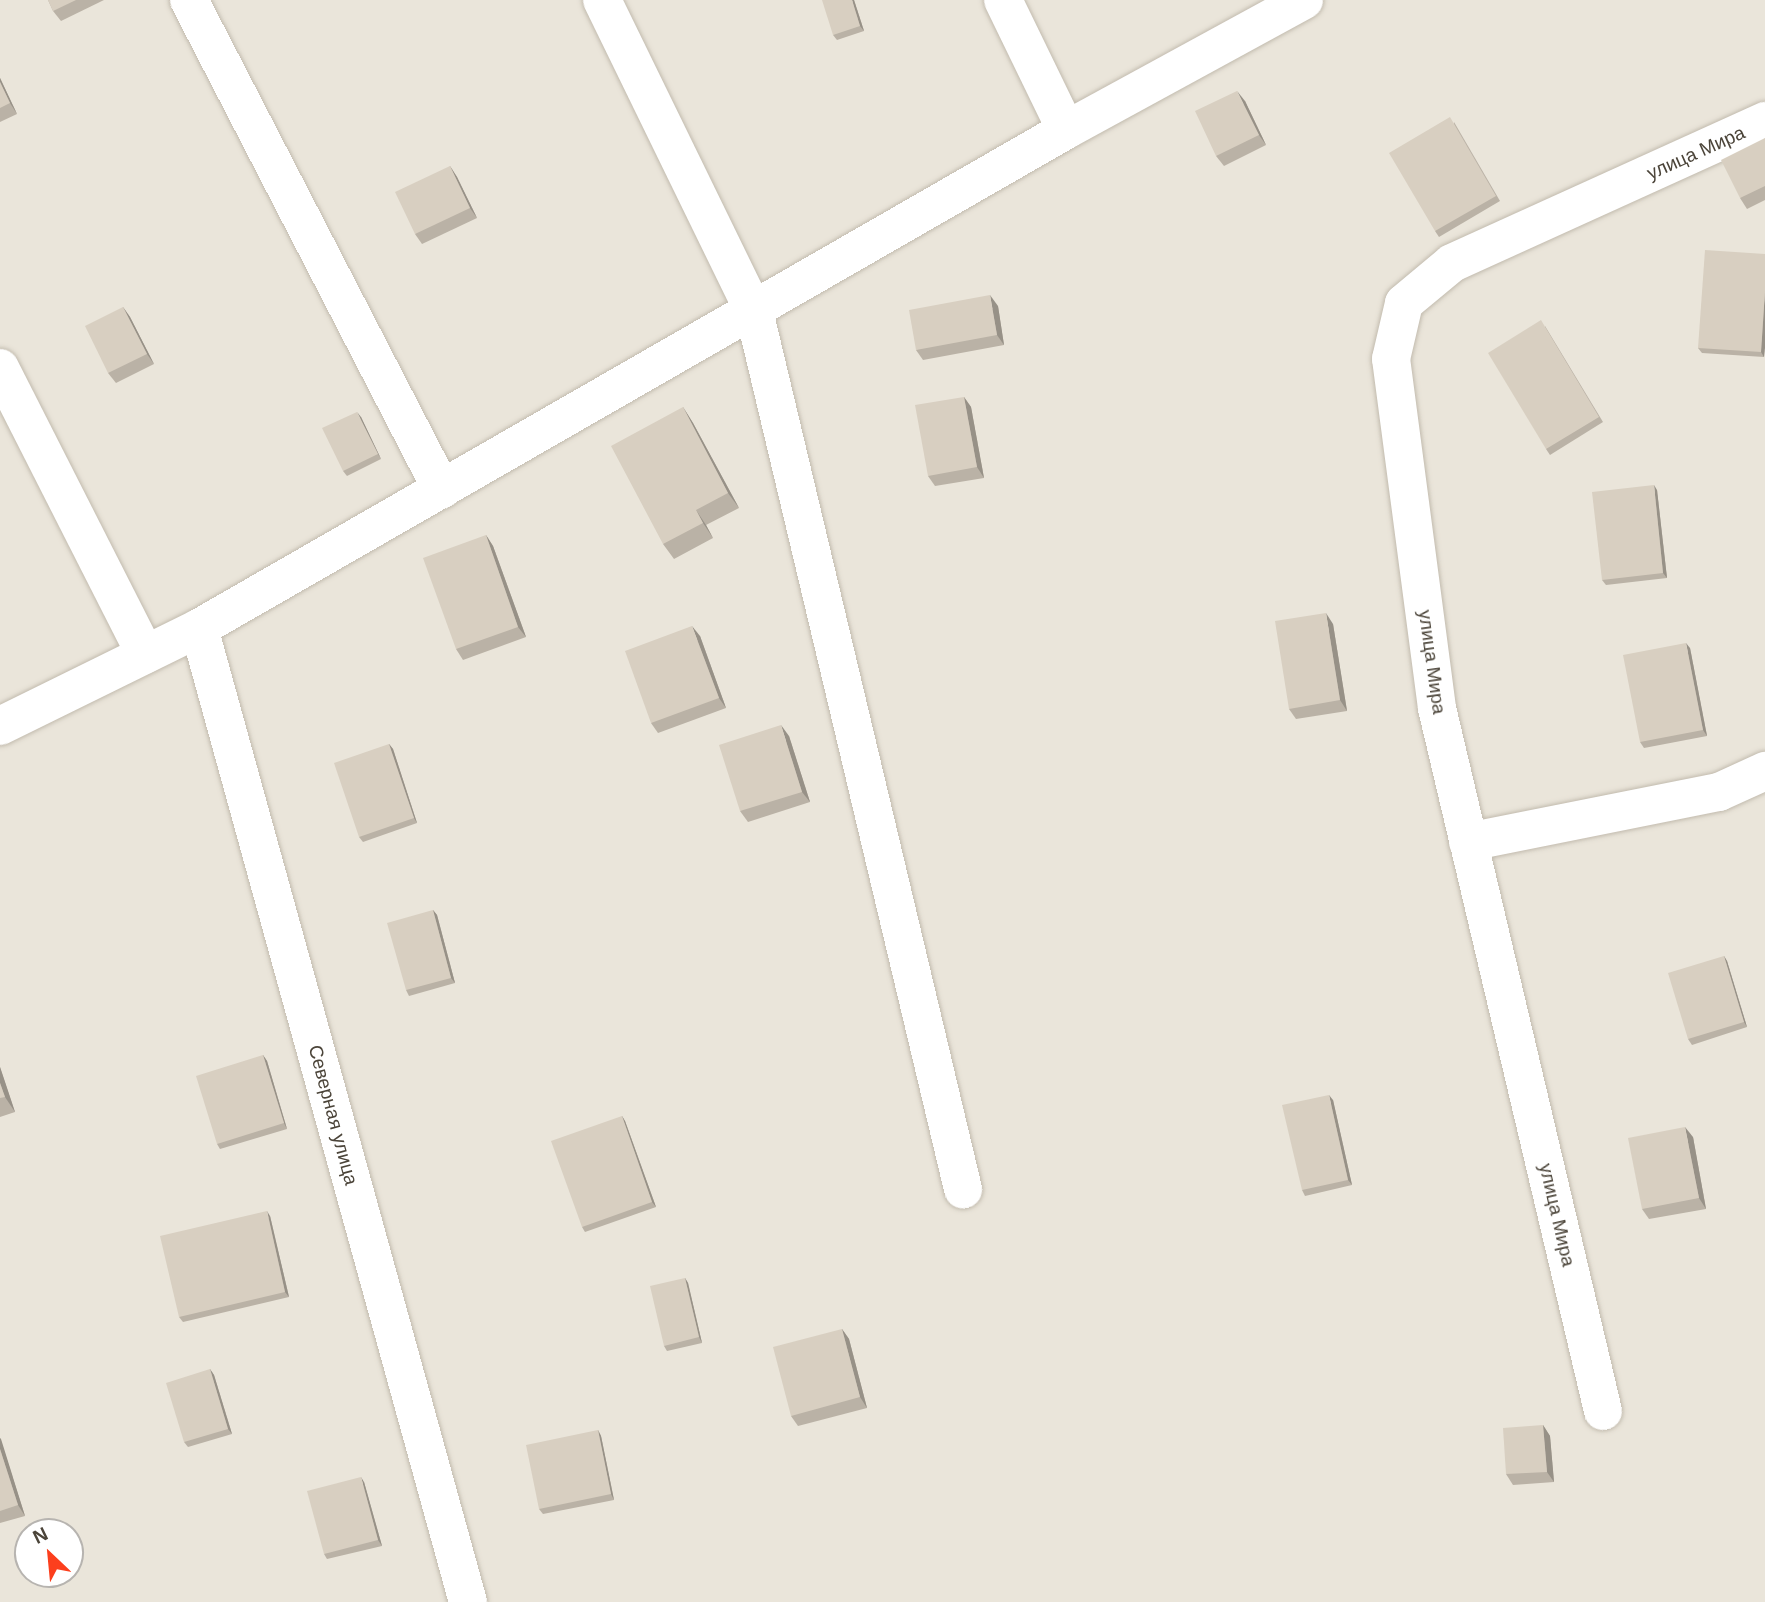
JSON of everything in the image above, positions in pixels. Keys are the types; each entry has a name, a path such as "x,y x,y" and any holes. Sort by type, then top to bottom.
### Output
{"street":[{"path":"189,0 442,490"},
{"path":"602,0 754,312 963,1189"},
{"path":"1003,0 1066,130"},
{"path":"0,726 199,628 754,312 1066,130 1304,0"},
{"name":"улица Мира","path":"1603,1411 1437,708 1391,359 1404,303 1452,263 1765,121"},
{"path":"0,368 145,654"},
{"name":"Северная улица","path":"199,628 468,1602"},
{"path":"1468,842 1719,792 1765,771"}],"shaded area":[{"path":"0,0 1765,0 1765,1602 0,1602"}],"building":[{"path":"48,0 76,0 53,11"},
{"path":"822,0 852,0 860,26 833,35"},
{"path":"0,82 10,103 0,108"},
{"path":"1237,91 1259,135 1216,156 1195,111"},
{"path":"1450,117 1496,196 1435,231 1389,153"},
{"path":"1765,138 1765,186 1740,198 1721,160"},
{"path":"450,166 470,208 415,234 395,192"},
{"path":"1705,250 1765,254 1761,352 1698,348"},
{"path":"990,295 997,335 916,350 909,310"},
{"path":"123,307 147,354 108,373 85,326"},
{"path":"1541,320 1599,417 1546,449 1488,353"},
{"path":"964,397 977,467 928,476 915,405"},
{"path":"683,407 728,493 696,510 703,523 663,544 611,446"},
{"path":"357,412 378,454 343,471 322,428"},
{"path":"1654,485 1663,573 1602,580 1592,492"},
{"path":"486,535 518,627 456,649 423,558"},
{"path":"1326,613 1340,700 1289,709 1275,621"},
{"path":"692,626 719,698 651,723 625,651"},
{"path":"1686,643 1703,730 1640,742 1623,655"},
{"path":"781,725 802,792 740,811 719,745"},
{"path":"389,744 414,818 359,837 334,763"},
{"path":"433,910 451,978 406,990 387,923"},
{"path":"1724,956 1744,1022 1688,1039 1668,973"},
{"path":"263,1055 284,1123 217,1144 196,1076"},
{"path":"0,1083 5,1097 0,1098"},
{"path":"1329,1095 1348,1180 1302,1190 1282,1105"},
{"path":"622,1116 652,1202 582,1227 551,1141"},
{"path":"1685,1127 1699,1198 1642,1209 1628,1138"},
{"path":"267,1211 285,1292 179,1317 160,1236"},
{"path":"685,1278 699,1337 664,1346 650,1286"},
{"path":"842,1329 860,1397 791,1416 773,1347"},
{"path":"210,1369 228,1429 184,1442 166,1383"},
{"path":"1543,1425 1547,1472 1506,1474 1503,1428"},
{"path":"598,1430 611,1494 539,1509 526,1445"},
{"path":"0,1449 18,1505 0,1511"},
{"path":"361,1477 378,1540 324,1554 307,1491"}]}
